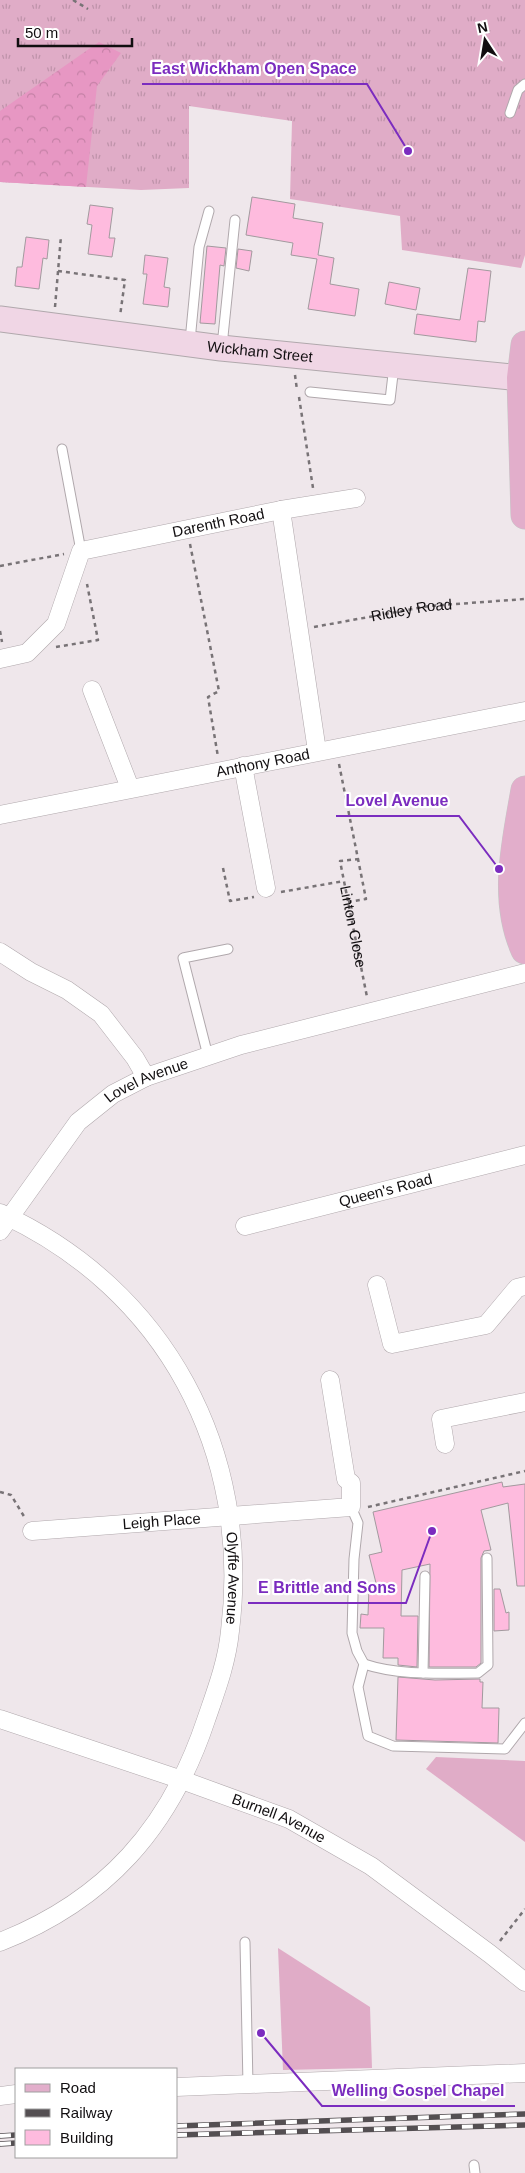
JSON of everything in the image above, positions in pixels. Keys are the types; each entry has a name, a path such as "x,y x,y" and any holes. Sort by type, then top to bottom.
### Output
{"main road":[{"path":"525,345 521,378 525,515"},
{"path":"525,790 514,854 512,891 515,917 525,950"}],"street":[{"name":"Wickham Street","path":"0,319 117,336 221,348 521,378"},
{"name":"Darenth Road","path":"81,551 281,510 356,498"},
{"path":"281,510 317,751"},
{"path":"0,659 27,652 56,624 81,551"},
{"path":"92,690 130,788"},
{"name":"Anthony Road","path":"0,815 525,711"},
{"path":"243,766 266,888"},
{"path":"0,952 31,972 67,990 101,1014 135,1058 146,1077"},
{"name":"Lovel Avenue","path":"3,1220 78,1122 113,1094 146,1077 208,1056 525,973"},
{"name":"Queen's Road","path":"245,1226 525,1155"},
{"name":"Olyffe Avenue","path":"0,1942 20,1935 75,1904 120,1866 146,1839 182,1780 202,1733 222,1674 230,1632 234,1577 230,1516 213,1443 179,1370 153,1332 127,1301 99,1277 63,1249 3,1220"},
{"path":"377,1286 392,1344 486,1325 517,1288 525,1286"},
{"path":"330,1380 346,1479 351,1483 351,1507"},
{"path":"445,1444 441,1419 525,1402"},
{"name":"Leigh Place","path":"32,1531 351,1507"},
{"name":"Burnell Avenue","path":"0,1719 182,1780 289,1819 371,1866 525,1982"},
{"path":"178,2087 525,2073"},
{"path":"0,2096 15,2094"}],"lane":[{"path":"510,113 518,90 525,84"},
{"path":"189,344 199,247 209,211"},
{"path":"221,348 235,220"},
{"path":"310,392 390,400 394,365"},
{"path":"62,449 81,551"},
{"path":"208,1056 183,958 228,948"},
{"path":"351,1507 358,1524 354,1559 352,1633 357,1651 364,1664 381,1670 423,1673 478,1673 488,1665 487,1558"},
{"path":"423,1673 425,1576"},
{"path":"364,1664 358,1687 368,1736 393,1746 504,1748 525,1723"},
{"path":"245,1942 248,2084"}],"path":[{"path":"73,0 88,9"},
{"path":"53,326 62,236"},
{"path":"58,271 125,280 117,336"},
{"path":"292,356 315,505"},
{"path":"188,529 219,691 208,697 220,771"},
{"path":"0,566 81,551 98,640 27,652"},
{"name":"Ridley Road","path":"299,630 429,606 525,599"},
{"name":"Linton Close","path":"335,748 366,899 348,902"},
{"name":"Linton Close","path":"359,858 340,861 370,1013"},
{"path":"351,1507 365,1507 525,1471"},
{"path":"0,1492 10,1495 18,1505 32,1531"},
{"path":"490,1954 525,1909"}],"green space":[{"path":"0,0 525,0 525,255 521,268 402,250 400,216 290,199 292,121 189,106 189,188 141,190 0,182"},
{"path":"99,42 121,53 97,86 86,187 0,182 0,111"},
{"path":"436,1757 525,1761 525,1842 426,1769"},
{"path":"278,1948 370,2007 372,2068 283,2070"}],"building":[{"path":"252,197 295,204 293,218 323,223 318,255 334,258 330,284 359,289 355,316 308,309 317,259 291,255 293,243 246,235"},
{"path":"90,205 113,208 109,238 115,238 112,257 88,254 92,225 87,224"},
{"path":"26,237 49,240 47,259 43,258 39,289 15,286 17,267 22,267"},
{"path":"207,246 226,248 224,266 220,265 215,324 200,323"},
{"path":"238,249 252,251 249,271 236,268"},
{"path":"145,255 168,258 164,287 170,288 168,307 143,304 147,274 143,274"},
{"path":"468,268 491,271 485,322 478,321 476,342 414,334 417,314 460,320"},
{"path":"389,282 420,288 416,310 385,304"},
{"path":"502,1482 503,1487 525,1484 525,1586 517,1586 508,1503 481,1510 491,1550 484,1551 481,1558 481,1663 476,1667 429,1667 430,1564 402,1570 401,1616 418,1616 417,1667 398,1665 398,1658 383,1658 384,1628 360,1628 361,1614 368,1615 369,1587 377,1587 369,1555 382,1552 373,1512"},
{"path":"494,1589 500,1589 506,1613 509,1612 509,1630 494,1631"},
{"path":"398,1677 435,1680 480,1679 480,1682 483,1682 482,1708 499,1708 498,1743 396,1740"}],"railway":[{"path":"178,2126 525,2114"},
{"path":"178,2135 525,2125"},
{"path":"0,2136 15,2135"},
{"path":"0,2144 15,2143"}],"place":[{"name":"East Wickham Open Space","path":"408,151"},
{"name":"Lovel Avenue","path":"499,869"},
{"name":"E Brittle and Sons","path":"432,1531"},
{"name":"Welling Gospel Chapel","path":"261,2033"}]}
